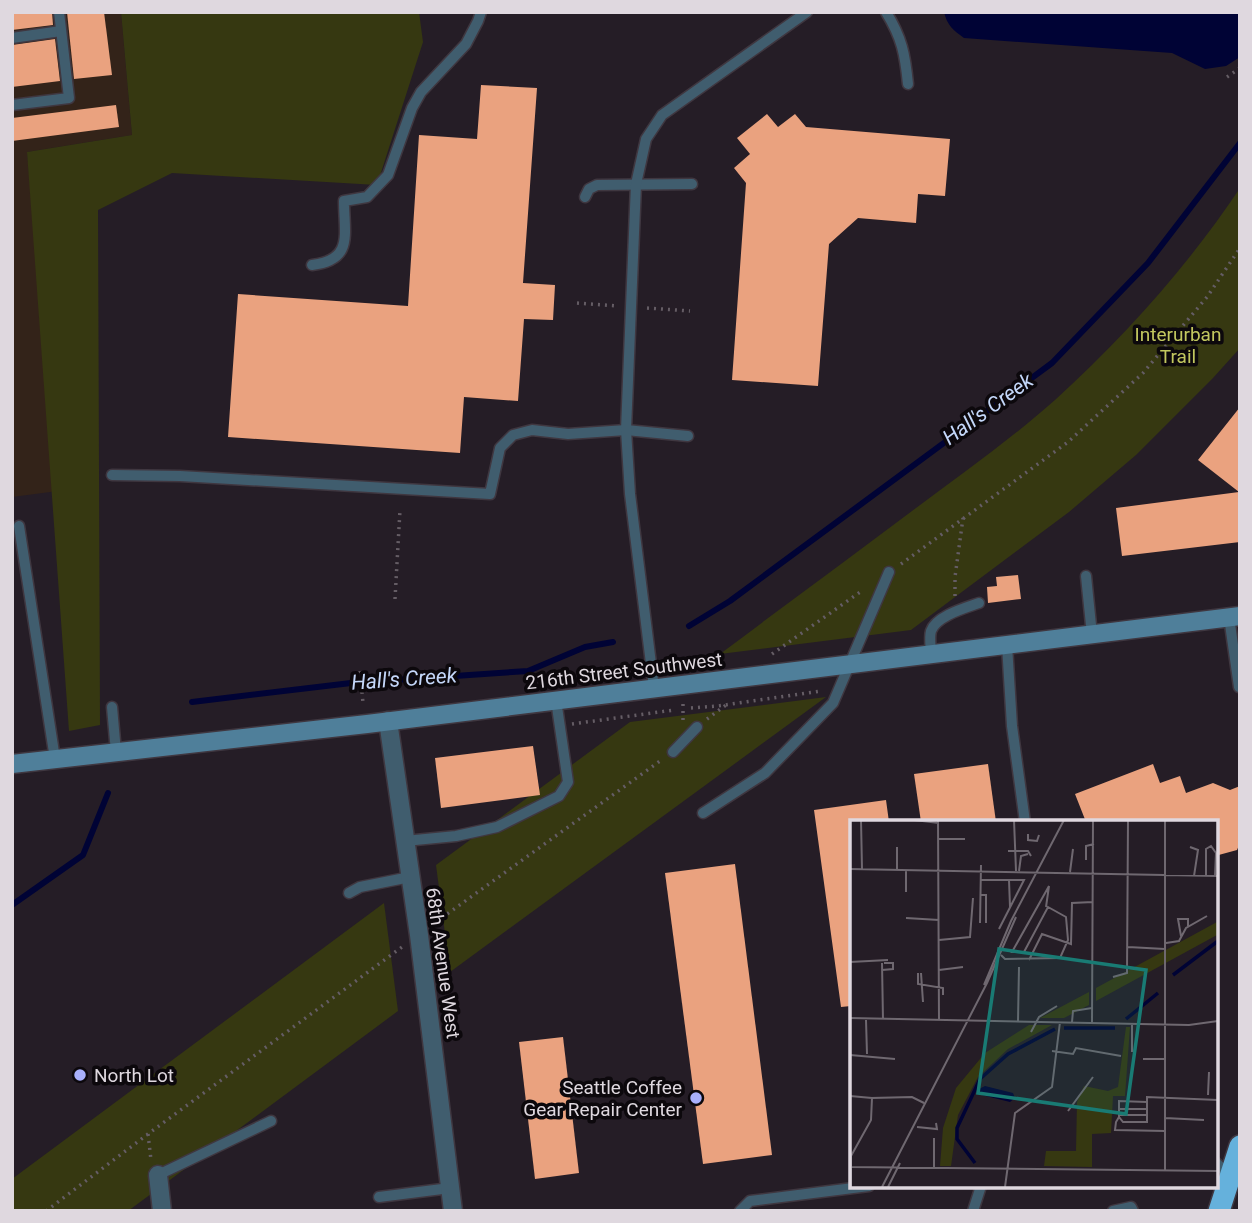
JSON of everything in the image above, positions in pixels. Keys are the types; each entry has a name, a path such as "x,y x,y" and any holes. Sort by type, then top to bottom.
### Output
{"highway":[{"path":"1219,1211 1223,1169 1240,1146"}],"street":[{"name":"216th Street Southwest","path":"12,764 388,721 1235,616"},
{"name":"68th Avenue West","path":"388,721 453,1211"},
{"path":"158,1175 162,1211"}],"lane":[{"path":"12,105 69,98 59,12"},
{"path":"313,265 326,264 337,258 344,247 344,201 367,197 388,175 412,108 421,92 466,44 481,12"},
{"path":"654,688 630,494 626,430 636,184 646,139 662,115 807,12"},
{"path":"886,12 905,54 908,84"},
{"path":"12,38 61,31"},
{"path":"585,197 589,190 597,185 692,184"},
{"path":"112,475 180,476 490,494 499,448 513,435 532,430 568,434 626,430 688,436"},
{"path":"19,526 55,759"},
{"path":"703,813 765,774 833,703 890,572"},
{"path":"1086,576 1092,635"},
{"path":"931,654 930,634 935,624 954,612 979,603"},
{"path":"1235,616 1239,687"},
{"path":"1007,645 1012,726 1025,820"},
{"path":"405,841 456,836 497,827 559,796 568,782 556,700"},
{"path":"113,707 116,752"},
{"path":"673,752 697,727"},
{"path":"349,893 360,887 410,877"},
{"path":"158,1175 271,1121"},
{"path":"379,1197 450,1188"},
{"path":"740,1211 750,1201 853,1188"},
{"path":"973,1211 980,1188"},
{"path":"1114,1211 1130,1207 1132,1211"}],"path":[{"path":"1227,77 1240,68"},
{"path":"772,654 1068,442 1143,373 1207,297 1240,248"},
{"path":"395,599 400,510"},
{"path":"954,612 955,577 963,518"},
{"path":"360,671 363,702"},
{"path":"691,708 821,691"},
{"path":"697,727 728,703"},
{"path":"560,725 674,710"},
{"path":"437,922 673,752"},
{"path":"46,1211 404,946"},
{"path":"148,1134 151,1161 158,1175"}],"shaded area":[{"path":"12,12 121,12 132,135 27,152 58,491 12,497"},
{"path":"944,12 1240,12 1240,57 1226,66 1205,69 1172,53 964,38 951,27"}],"green space":[{"path":"121,12 419,12 423,42 377,185 172,173 98,210 100,725 69,731 27,152 132,135"},
{"name":"Interurban Trail","path":"1240,188 1240,348 1136,455 1069,512 911,630 720,654 985,457 1055,400 1154,300 1199,245"},
{"path":"826,697 450,972 436,865 630,722"},
{"path":"384,903 398,1011 128,1211 12,1211 12,1179"}],"building":[{"path":"12,12 52,12 53,25 12,30"},
{"path":"67,12 104,12 112,75 74,79"},
{"path":"55,39 60,81 12,87 12,45"},
{"path":"481,85 537,88 523,283 555,285 553,320 524,319 518,401 464,397 460,453 228,437 238,294 408,306 419,135 477,139"},
{"path":"116,105 119,127 12,141 12,118"},
{"path":"767,114 778,127 795,114 806,127 950,139 945,196 918,194 916,223 858,218 829,244 818,386 732,380 746,183 734,168 750,154 737,138"},
{"path":"1240,407 1240,542 1122,556 1116,508 1239,492 1198,460"},
{"path":"1018,575 1021,599 988,603 987,587 997,586 996,577"},
{"path":"533,746 540,795 441,808 435,758"},
{"path":"988,764 996,820 921,820 914,774"},
{"path":"1153,764 1160,783 1180,776 1186,793 1213,783 1230,790 1240,786 1240,843 1237,850 1217,855 1217,820 1085,820 1075,794"},
{"path":"886,800 889,820 850,820 850,1006 841,1007 814,810"},
{"path":"735,864 772,1155 703,1164 665,873"},
{"path":"563,1037 579,1173 535,1179 519,1042"}],"waterway":[{"name":"Hall's Creek","path":"689,626 730,601 1052,363 1148,263 1240,143"},
{"name":"Hall's Creek","path":"192,702 351,683 528,671 585,647 613,642"},
{"name":"Hall's Creek","path":"12,905 83,855 108,793"}],"place":[{"name":"North Lot","path":"80,1075"},
{"name":"Seattle Coffee Gear Repair Center","path":"696,1098"}]}
